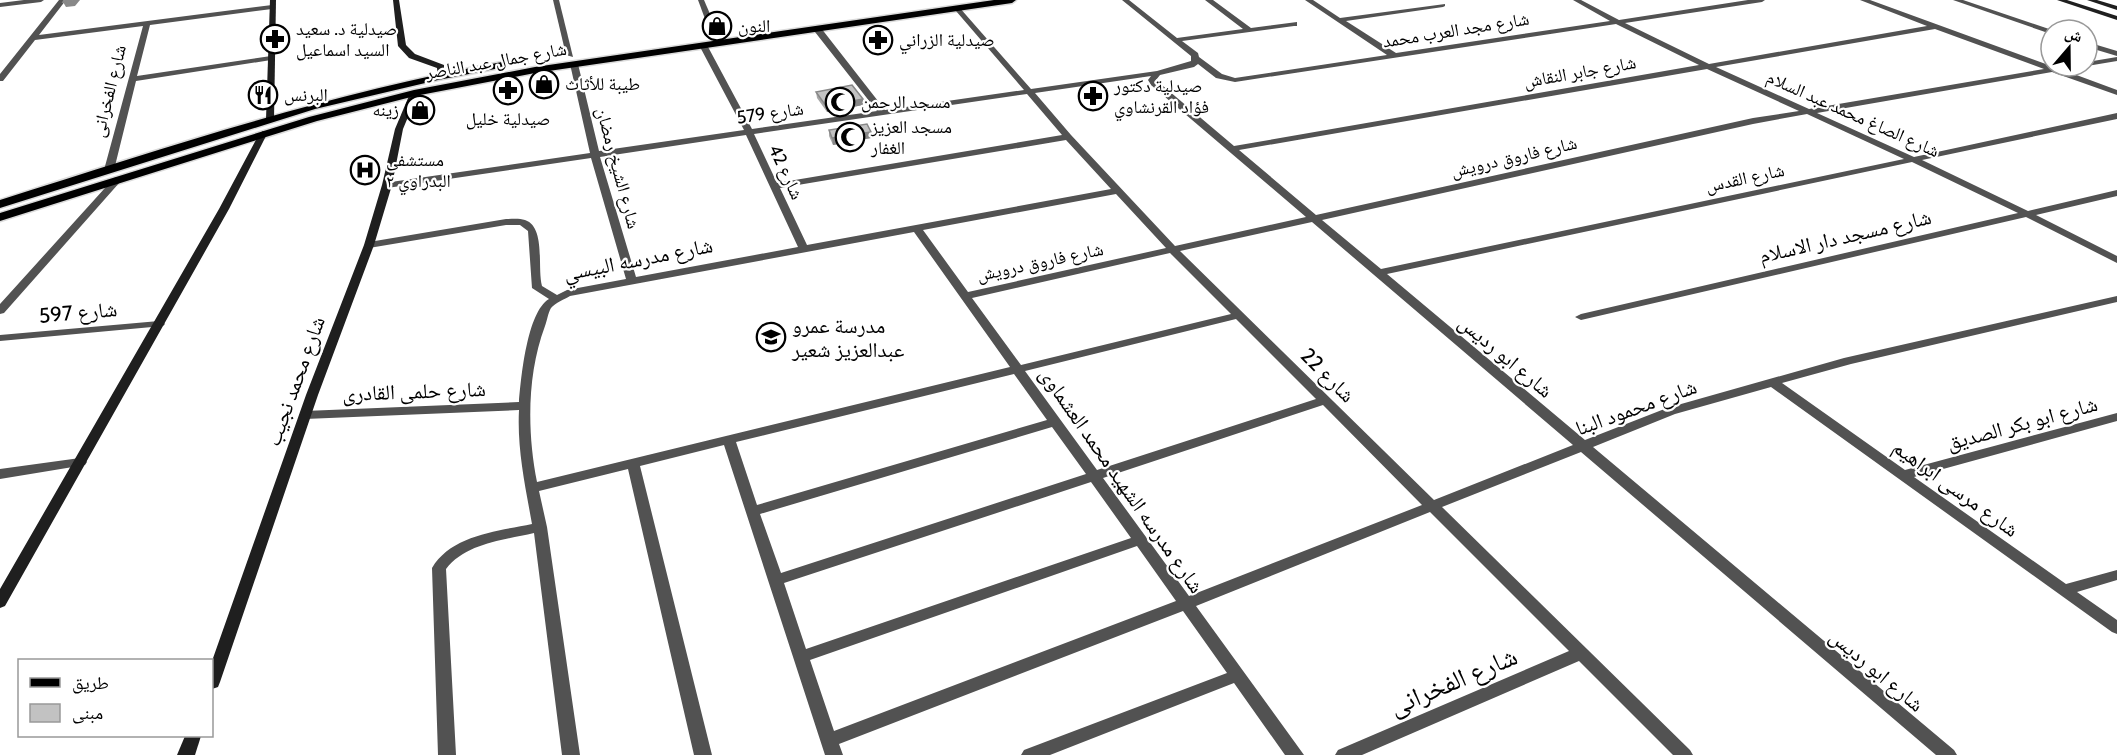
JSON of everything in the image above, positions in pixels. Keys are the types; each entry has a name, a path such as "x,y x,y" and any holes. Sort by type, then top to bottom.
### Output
{"main road":[{"name":"شارع جمال عبد الناصر","path":"0,204 361,92 441,76 818,30 975,0"},
{"name":"شارع جمال عبد الناصر","path":"0,217 263,134 414,93 572,60 715,36 955,4 1012,0"}],"street":[{"path":"0,5 41,0"},
{"path":"0,79 63,0"},
{"path":"396,0 402,46 412,56 441,67 441,76"},
{"name":"شارع الشيخ رمضان","path":"556,0 595,155 632,281"},
{"path":"701,0 715,36"},
{"path":"1125,0 1192,52 1196,59 1184,68 1157,73"},
{"path":"1208,0 1250,30"},
{"path":"1308,0 1393,55"},
{"name":"شارع الصاغ محمد عبد السلام","path":"1575,0 1661,45 1913,159 2117,260"},
{"name":"شارع مجد العرب محمد","path":"1196,59 1220,76 1235,80 1762,0"},
{"path":"1863,0 2039,66"},
{"path":"1956,0 2039,28"},
{"path":"2060,0 2117,18"},
{"path":"2090,0 2117,8"},
{"path":"33,38 272,3 270,119"},
{"name":"شارع 22","path":"955,4 1068,137 1173,250 1684,755"},
{"path":"1338,20 1443,4"},
{"name":"شارع الفخرانى","path":"109,170 147,23"},
{"path":"1176,40 1294,24"},
{"name":"شارع جابر النقاش","path":"1232,149 1934,27"},
{"path":"818,30 883,113"},
{"name":"شارع 42","path":"704,45 749,132 804,249"},
{"path":"2099,48 2117,54"},
{"path":"132,79 270,58"},
{"path":"2099,62 2117,59"},
{"path":"0,62 15,60"},
{"name":"شارع فاروق درويش","path":"964,296 1806,111 2039,72"},
{"name":"شارع 579","path":"387,185 1157,73"},
{"name":"شارع ابو رديس","path":"1157,73 1152,80 1154,84 1948,755"},
{"path":"2073,78 2117,93"},
{"name":"شارع محمد نجيب","path":"213,679 305,415 369,246 387,185 399,129 414,93"},
{"name":"شارع القدس","path":"1379,273 2117,116"},
{"path":"0,602 229,200 263,134"},
{"path":"774,186 1068,137"},
{"path":"0,311 117,180"},
{"name":"شارع مدرسه البيسي","path":"571,755 540,527 526,460 524,406 533,342 547,305 567,292 1118,191"},
{"name":"شارع مسجد دار الاسلام","path":"1581,317 2117,193"},
{"path":"369,246 498,223 522,222 533,231 537,288 555,298"},
{"name":"شارع مدرسه الشهيد محمد العشماوى","path":"916,228 1295,755"},
{"name":"شارع محمود البنا","path":"831,748 1185,604 1671,411 1848,361 2117,299"},
{"path":"532,488 1239,315"},
{"name":"شارع 597","path":"0,338 159,324"},
{"name":"شارع مرسى ابراهيم","path":"1772,382 2117,628"},
{"path":"776,580 1326,400"},
{"name":"شارع حلمى القادرى","path":"305,415 524,406"},
{"name":"شارع ابو بكر الصديق","path":"1903,475 2117,417"},
{"path":"753,511 1055,422"},
{"path":"729,440 831,748"},
{"path":"0,474 80,462"},
{"path":"633,463 703,755"},
{"path":"447,755 439,568 446,558 460,548 540,527"},
{"path":"801,657 1140,540"},
{"path":"2063,590 2117,574"},
{"name":"شارع الفخرانى","path":"1344,755 1581,653"},
{"path":"1030,755 1238,675"},
{"path":"186,755 192,737"}],"building":[{"path":"852,85 863,99 826,106 816,92"},
{"path":"867,124 871,132 832,138 829,130"}],"place":[{"name":"النون","path":"717,26"},
{"name":"صيدلية د. سعيد السيد اسماعيل","path":"275,39"},
{"name":"صيدلية الزراني","path":"878,40"},
{"name":"طيبة للأثاث","path":"544,84"},
{"name":"صيدلية خليل","path":"508,90"},
{"name":"البرنس","path":"263,95"},
{"name":"صيدلية دكتور فؤاد القرنشاوي","path":"1093,96"},
{"name":"مسجد الرحمن","path":"840,102"},
{"name":"زينه","path":"420,110"},
{"name":"مسجد العزيز الغفار","path":"850,137"},
{"name":"مستشفى البدراوي ٢","path":"365,170"},
{"name":"مدرسة عمرو عبدالعزيز شعير","path":"771,337"}]}
